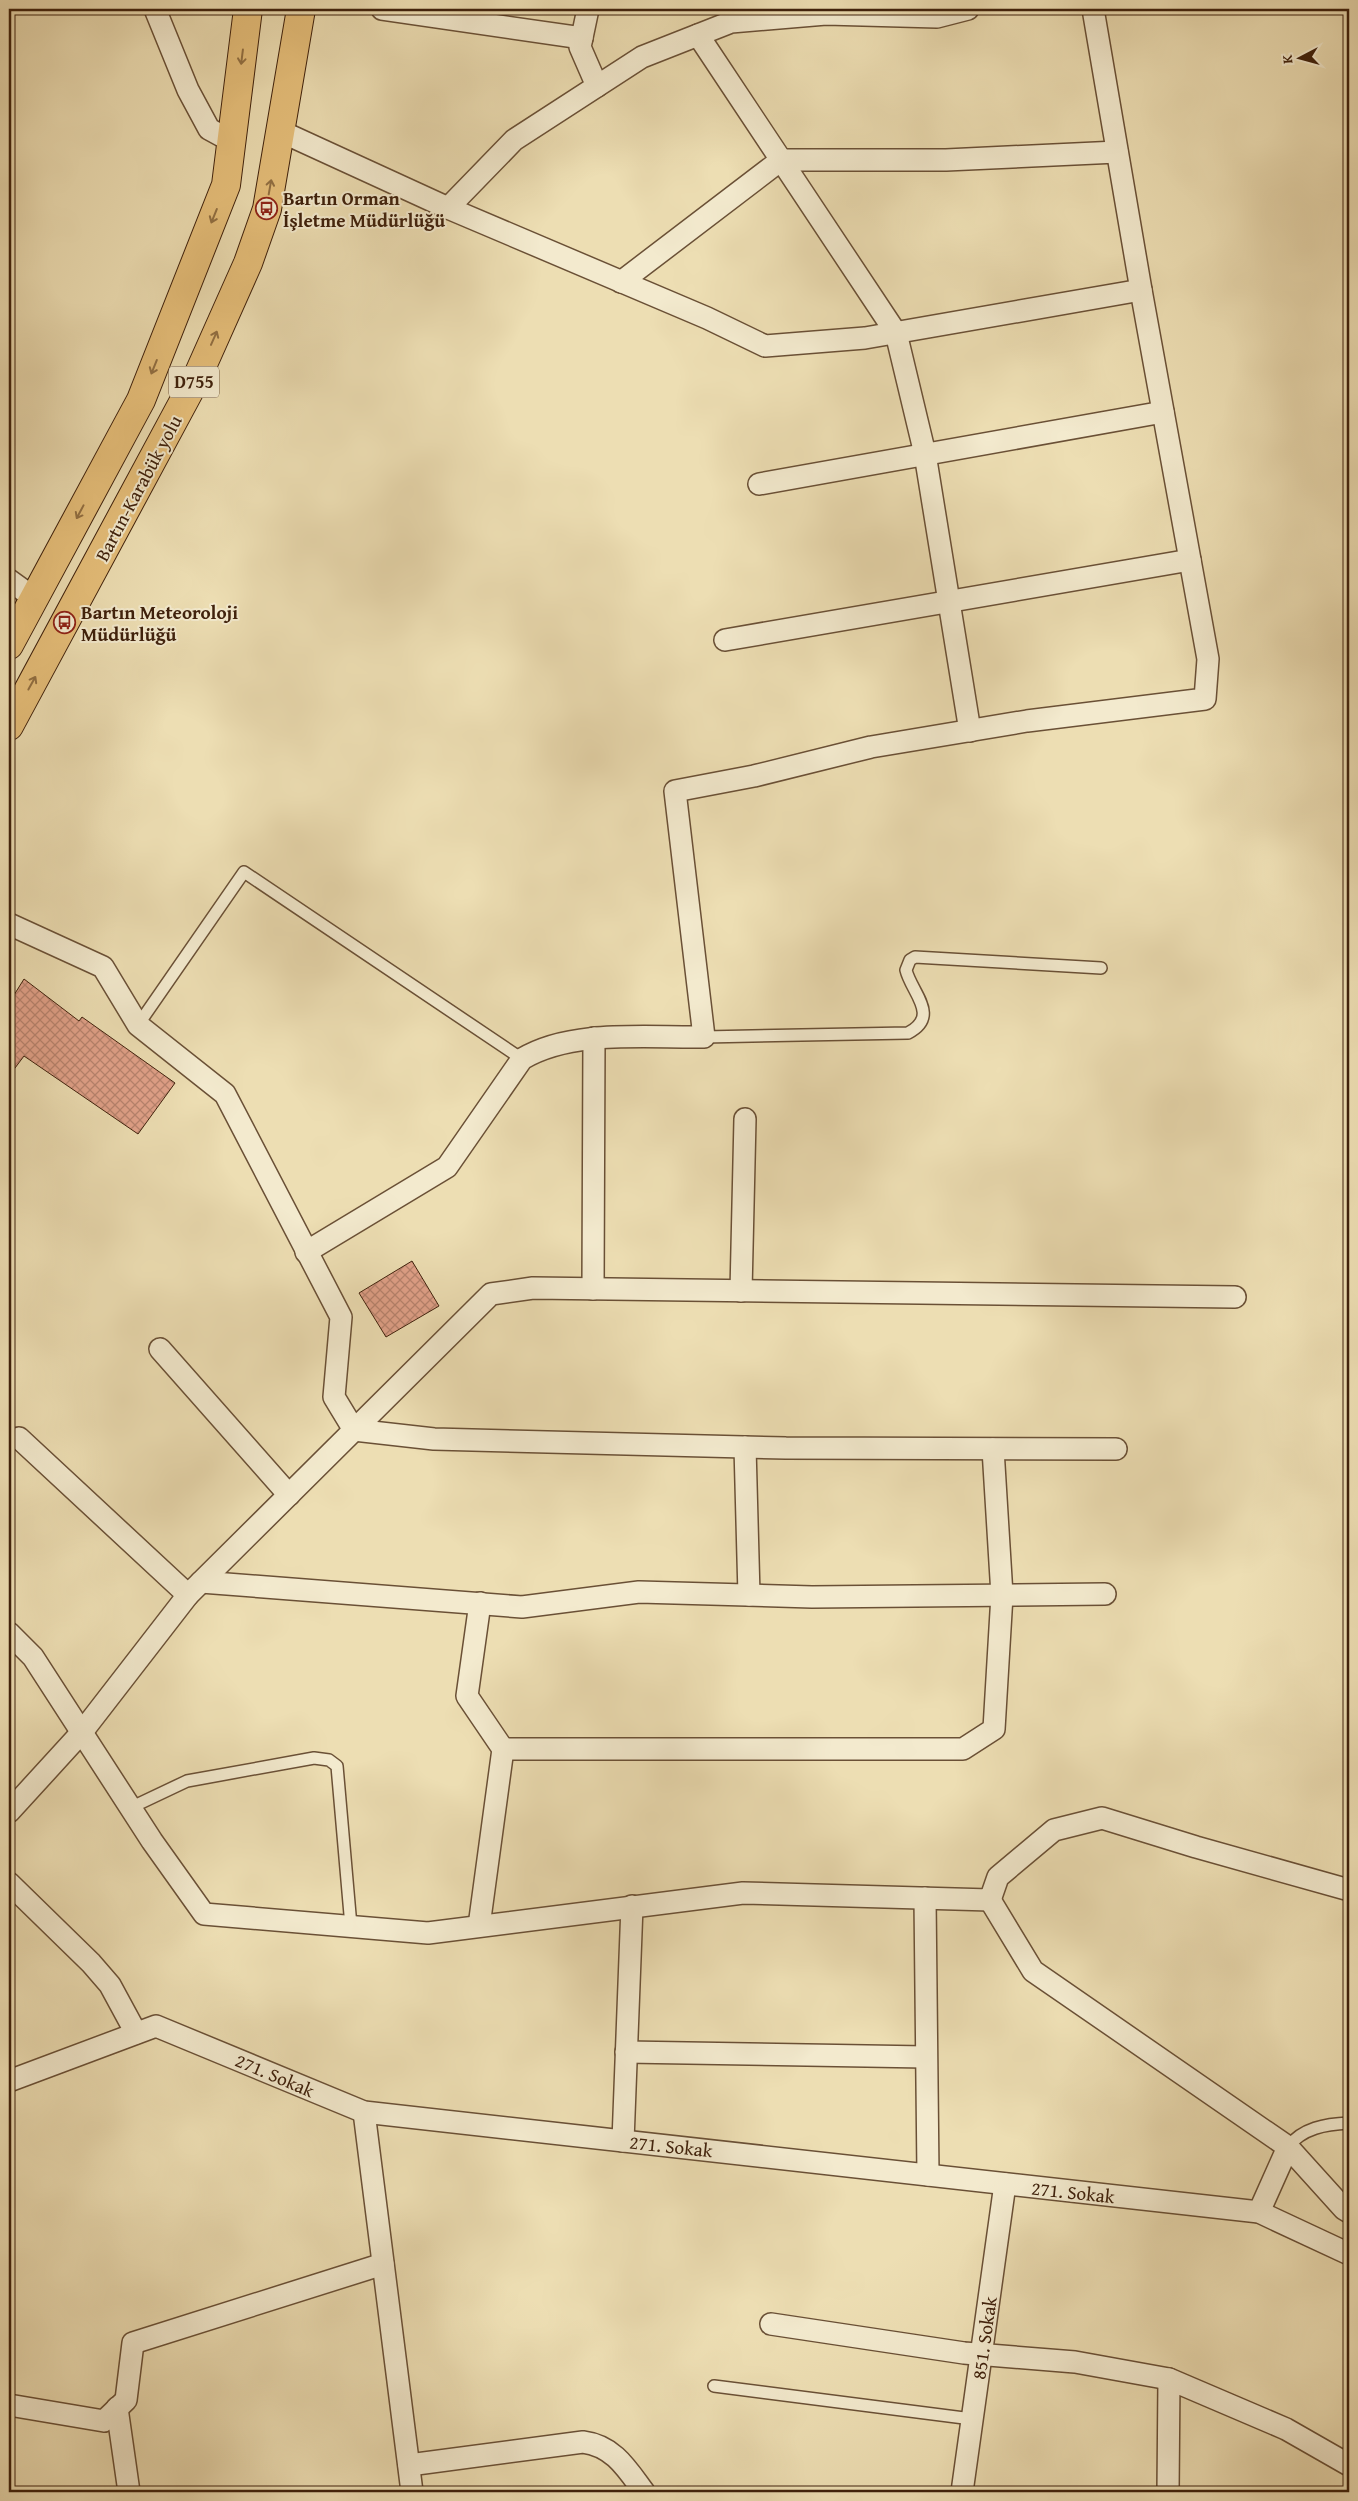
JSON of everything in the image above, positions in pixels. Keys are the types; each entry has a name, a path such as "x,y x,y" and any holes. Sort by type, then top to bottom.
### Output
{"highway":[{"name":"Bartın-Karabük yolu","path":"9,645 141,400 226,185 248,9"},
{"name":"Bartın-Karabük yolu","path":"9,726 199,373 248,263 267,209 301,9"}],"street":[{"path":"155,9 188,90 208,128 232,141"},
{"path":"382,9 582,38"},
{"path":"588,9 580,47 597,86"},
{"path":"448,208 514,140 642,57 731,22 826,14 937,17 968,9"},
{"path":"306,1252 447,1167 522,1059 554,1044 594,1038 704,1037 675,791 754,776 871,747 1027,721 1205,699 1208,659 1141,290 1093,9"},
{"path":"698,35 896,333 925,454 970,731"},
{"path":"280,131 448,208 765,346 865,338 1141,290"},
{"path":"621,282 781,160 946,160 1117,152"},
{"path":"759,484 1163,412"},
{"path":"725,640 1190,560"},
{"path":"9,580 34,598"},
{"path":"9,924 103,967 138,1025 225,1094 341,1317 334,1397 354,1430"},
{"path":"593,1289 594,1038"},
{"path":"741,1291 745,1118"},
{"path":"9,1812 82,1732 195,1588 491,1294 533,1288 1235,1297"},
{"path":"160,1349 289,1495"},
{"path":"354,1430 434,1439 745,1447 1116,1449"},
{"path":"19,1438 195,1588 522,1607 639,1592 812,1597 1105,1594"},
{"path":"745,1447 749,1595"},
{"path":"503,1749 963,1749 994,1729 1002,1595 993,1449"},
{"path":"479,1926 503,1749 467,1696 480,1604"},
{"path":"9,1633 33,1657 130,1808 204,1914 428,1933 743,1893 990,1900"},
{"path":"990,1900 998,1877 1054,1830 1102,1818 1196,1848 1349,1890"},
{"path":"9,1882 92,1963 110,1985 136,2033"},
{"path":"925,1898 928,2175"},
{"path":"990,1900 1033,1972 1288,2147 1344,2209 1349,2212"},
{"path":"622,2141 632,1906"},
{"name":"271. Sokak","path":"9,2081 156,2026 364,2112 1259,2212 1349,2254"},
{"path":"626,2052 926,2057"},
{"path":"364,2112 412,2492"},
{"path":"1259,2212 1288,2147"},
{"name":"851. Sokak","path":"962,2492 983,2354 1005,2184"},
{"path":"9,2405 104,2421 126,2400 133,2342 383,2264"},
{"path":"771,2324 964,2353 1075,2362 1169,2379 1286,2430 1349,2465"},
{"path":"1168,2492 1169,2379"},
{"path":"117,2408 129,2492"},
{"path":"409,2465 583,2442 602,2446 612,2453 644,2492"}],"lane":[{"path":"138,1025 244,872 522,1059"},
{"path":"704,1037 908,1033 918,1026 923,1014 922,1001 906,970 910,960 915,957 1101,968"},
{"path":"130,1808 187,1781 314,1758 329,1760 337,1766 351,1926"},
{"path":"1288,2147 1297,2135 1313,2129 1349,2123"},
{"path":"714,2386 972,2419"}],"building":[{"path":"24,979 79,1021 82,1017 175,1083 138,1134 24,1056 9,1076 9,1003"},
{"path":"412,1261 439,1306 386,1337 359,1293"}],"place":[{"name":"Bartın Orman İşletme Müdürlüğü","path":"267,209"},
{"name":"Bartın Meteoroloji Müdürlüğü","path":"65,623"}]}
